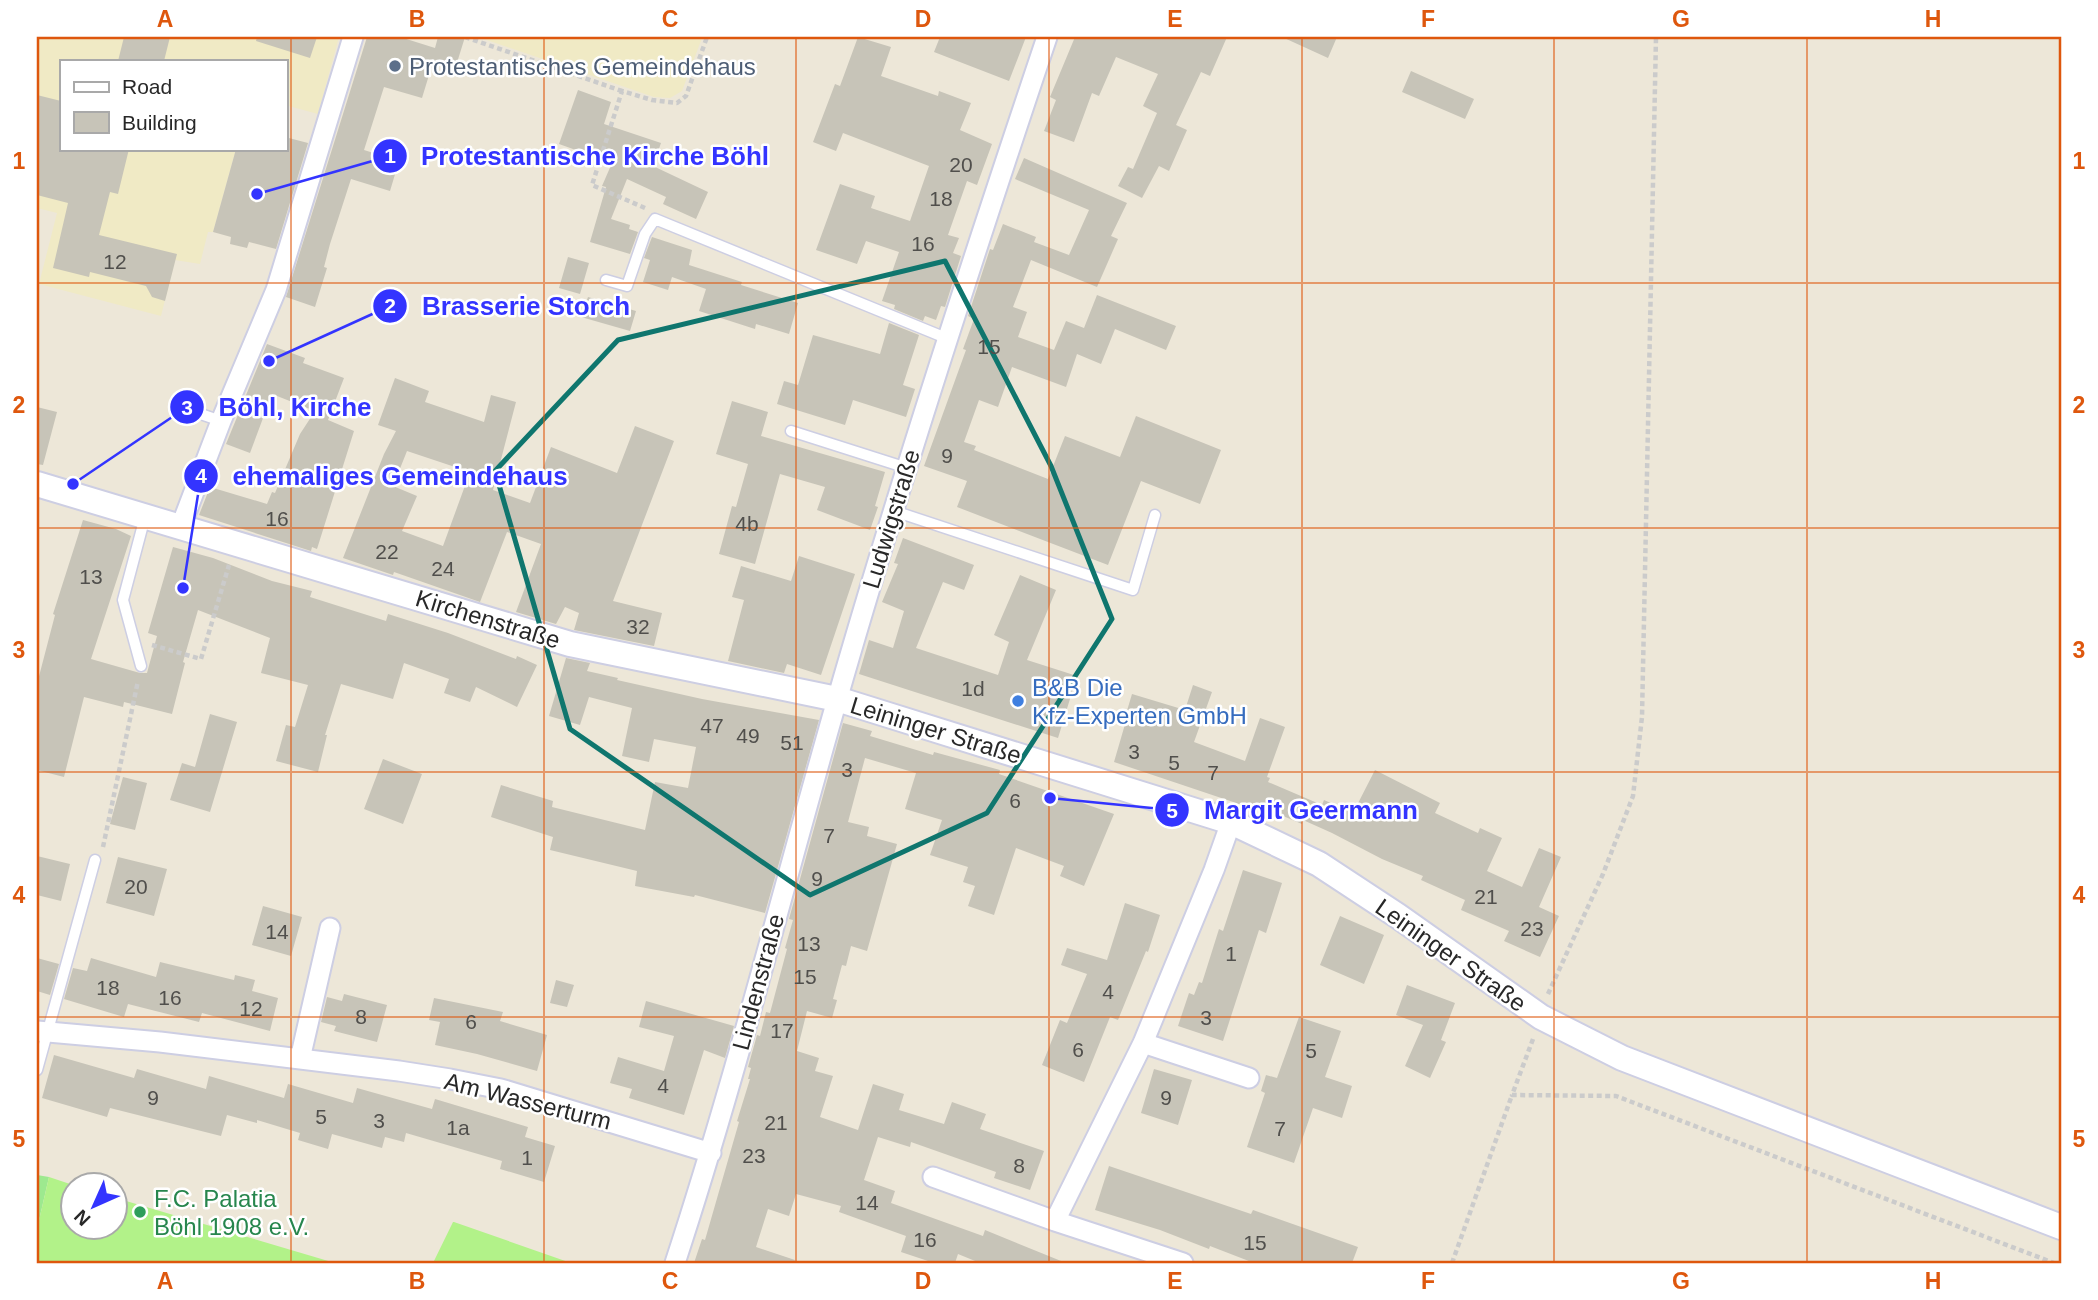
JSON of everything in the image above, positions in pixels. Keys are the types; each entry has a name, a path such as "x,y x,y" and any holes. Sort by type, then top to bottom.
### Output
{"street":[{"path":"181,526 221,421 276,290 353,37"},
{"name":"Ludwigstraße","path":"837,699 946,338 1047,37"},
{"name":"Kirchenstraße","path":"37,484 570,644 837,699"},
{"name":"Leininger Straße","path":"837,699 1231,822 1319,864 1541,1017 1622,1058 2061,1227"},
{"name":"Lindenstraße","path":"675,1263 711,1153 837,699"},
{"path":"1055,1221 1143,1043 1231,822"},
{"path":"300,1059 330,928"},
{"name":"Am Wasserturm","path":"42,1032 399,1071 501,1089 711,1153"},
{"path":"1143,1043 1249,1078"},
{"path":"933,1177 1183,1263"}],"lane":[{"path":"606,280 627,286 645,234 655,219 946,338"},
{"path":"192,411 221,421"},
{"path":"791,431 906,468"},
{"path":"894,511 1133,590 1155,515"},
{"path":"141,666 123,600 145,516"},
{"path":"37,1070 42,1032 95,860"}],"path":[{"path":"465,37 622,91 652,100 677,103 686,96 706,37"},
{"path":"1452,1263 1547,996 1589,907 1633,796 1642,717 1656,37"},
{"path":"622,91 592,185 645,208 655,219"},
{"path":"134,640 201,659 236,544"},
{"path":"95,860 102,851 141,666"},
{"path":"1512,1095 1616,1096 2054,1263"}],"highlighted area":[{"path":"945,261 1051,466 1112,619 987,813 810,895 570,729 495,471 618,340"}],"shaded area":[{"path":"37,37 339,37 318,114 287,106 287,60 60,60 60,150 236,150 213,232 208,232 200,264 175,260 161,316 39,284 57,213 37,208"},
{"path":"478,37 702,38 682,91 670,98 654,97"}],"green space":[{"path":"37,1175 49,1177 37,1229"},
{"name":"F.C. Palatia Böhl 1908 e.V.","path":"49,1177 60,1181 60,1240 130,1240 130,1202 335,1263 37,1263 37,1229"},
{"path":"454,1222 571,1263 433,1263"}],"building":[{"path":"124,37 170,37 164,60 118,60"},
{"path":"257,37 317,37 310,58 256,41"},
{"path":"367,37 400,37 435,48 438,37 465,37 455,69 433,62 422,98 384,87 364,150 399,161 390,191 351,179 330,244 324,267 327,268 315,307 286,297"},
{"path":"858,37 891,47 881,76 938,96 939,91 971,103 960,130 992,144 977,185 967,181 948,235 959,238 953,253 961,256 945,307 941,306 936,320 925,316 923,321 894,309 895,305 882,301 899,252 866,241 857,264 816,250 840,184 875,196 871,208 910,221 929,166 843,133 836,151 813,142 835,84 840,86"},
{"path":"940,37 1026,37 1009,81 934,52"},
{"path":"1075,37 1227,37 1210,76 1201,72 1176,125 1187,130 1169,171 1159,166 1142,198 1118,186 1128,167 1133,169 1157,113 1143,106 1158,74 1116,57 1099,96 1092,93 1074,142 1044,131 1056,100 1050,97"},
{"path":"1282,37 1337,37 1328,58"},
{"path":"1411,71 1474,99 1465,119 1402,92"},
{"path":"578,90 611,102 604,124 661,143 653,166 708,192 696,219 663,204 666,197 627,179 611,219 630,225 629,229 638,232 630,254 590,242 606,187 602,186 612,163 559,144"},
{"path":"37,95 60,101 60,150 129,150 118,194 110,192 99,235 177,254 165,301 152,297 146,286 90,272 89,277 53,268 68,203 37,195"},
{"path":"287,138 308,143 276,249 249,242 247,248 230,244 231,237 213,232 236,150 287,150"},
{"path":"1024,158 1127,203 1111,236 1118,239 1097,287 1031,260 1013,307 1027,312 1018,337 1054,350 1066,321 1084,328 1097,295 1176,326 1166,350 1115,329 1101,364 1077,354 1066,387 1012,367 998,407 979,400 964,442 976,446 974,450 1048,479 1065,436 1120,457 1136,416 1221,450 1200,504 1141,481 1108,565 957,507 967,481 924,466 966,350 963,349 974,319 968,316 990,249 993,250 1003,224 1036,237 1034,242 1069,255 1089,210 1015,179"},
{"path":"652,237 692,250 689,265 798,303 789,334 756,324 755,329 699,311 706,289 672,277 668,290 643,282 650,260 644,258"},
{"path":"568,257 589,263 580,294 559,288"},
{"path":"588,297 636,311 630,331 581,317"},
{"path":"889,323 919,335 903,385 915,389 906,417 853,400 845,425 777,404 784,381 798,385 813,335 880,354"},
{"path":"267,344 305,358 303,363 344,378 328,420 354,431 317,549 312,547 311,551 199,515 210,487 267,504 272,492 275,493 300,434 315,411 272,394 250,453 226,444"},
{"path":"395,378 429,391 425,402 484,422 491,395 516,402 493,490 530,503 551,447 617,473 635,426 674,441 613,601 662,613 654,646 574,630 579,613 565,607 556,624 516,612 541,544 507,532 480,602 394,572 393,575 343,558 384,454 396,431 378,425","holes":["407,451 470,472 443,546 402,531 417,496 393,486"]},
{"path":"732,401 768,412 761,436 885,472 870,530 817,510 825,487 780,474 755,564 719,554 732,506 736,507 748,464 716,454"},
{"path":"37,407 57,412 43,465 37,464"},
{"path":"83,520 131,536 91,659 147,673 157,636 148,633 173,547 213,558 272,581 312,591 310,597 386,621 388,614 537,665 517,707 476,687 470,702 444,693 449,679 404,663 393,699 341,684 325,735 318,772 276,761 286,725 295,727 308,685 261,673 270,638 198,610 172,714 124,702 123,707 84,697 64,777 37,770 37,684 55,615 53,614"},
{"path":"903,538 974,565 964,590 943,582 916,648 998,675 1009,642 994,635 1020,575 1056,590 1027,660 1077,676 1058,738 859,674 869,640 893,648 904,611 882,602 898,564 894,563"},
{"path":"799,556 855,574 821,675 787,664 784,673 728,661 744,600 732,597 741,566 791,581"},
{"path":"566,658 590,663 587,671 618,678 617,680 702,699 819,720 765,913 695,895 694,897 635,886 637,871 550,850 553,837 491,817 501,785 553,801 552,807 645,830 655,782 688,788 696,747 654,739 649,762 622,756 632,708 589,697 580,725 549,716"},
{"path":"1193,685 1212,692 1194,742 1245,761 1260,718 1285,727 1267,777 1270,778 1268,782 1322,805 1324,800 1353,813 1375,770 1440,803 1435,813 1478,833 1480,828 1502,838 1487,871 1522,887 1539,848 1561,857 1539,907 1559,916 1540,957 1504,941 1509,931 1461,910 1465,900 1421,880 1423,876 1382,859 1332,833 1303,820 1302,824 1259,806 1257,810 1114,762 1132,694 1185,710"},
{"path":"210,714 237,722 210,812 170,800 182,763 195,767"},
{"path":"843,723 872,731 870,736 933,755 934,752 1000,770 999,774 1114,814 1084,886 1060,876 1064,866 1016,848 994,915 968,906 975,886 963,882 968,867 930,855 942,820 905,809 916,773 865,758 848,822 869,827 867,836 897,844 867,951 851,946 846,966 842,965 833,999 837,1000 832,1018 807,1011 797,1051 819,1058 815,1071 833,1076 820,1117 858,1130 873,1084 904,1094 899,1110 944,1124 952,1102 986,1114 980,1129 1044,1151 1030,1190 994,1178 996,1172 911,1142 910,1147 878,1137 864,1180 895,1191 891,1203 983,1236 985,1230 1066,1263 980,1263 958,1254 955,1263 934,1263 901,1252 906,1236 839,1212 841,1206 796,1194 789,1216 768,1209 756,1247 795,1260 794,1263 694,1263 702,1239 705,1240 739,1122 737,1121 750,1079 751,1068 748,1067 757,1035 760,1036 766,1012 770,1013 793,920 789,919"},
{"path":"383,759 422,774 403,824 364,809"},
{"path":"123,777 147,783 135,830 110,824"},
{"path":"37,856 70,864 61,901 37,895"},
{"path":"118,857 167,869 154,916 106,903"},
{"path":"1243,870 1282,883 1266,933 1259,930 1223,1041 1178,1026 1189,993 1194,995 1199,982 1202,983 1219,929 1223,931"},
{"path":"1125,903 1160,915 1148,952 1146,951 1118,1020 1110,1017 1084,1082 1042,1065 1060,1020 1067,1023 1087,974 1061,965 1067,948 1107,960"},
{"path":"263,906 302,917 291,956 252,945"},
{"path":"1340,916 1384,935 1364,984 1320,965"},
{"path":"37,958 59,964 50,995 37,991"},
{"path":"91,958 156,977 160,962 234,980 235,975 255,980 252,991 278,998 270,1031 202,1013 199,1022 128,1004 124,1017 64,999 73,968 87,971"},
{"path":"556,980 574,985 567,1007 550,1003"},
{"path":"1407,985 1455,1003 1441,1040 1446,1042 1430,1078 1405,1066 1423,1025 1396,1015"},
{"path":"344,994 387,1005 377,1042 334,1031 336,1026 321,1022 327,997 342,1001"},
{"path":"434,998 503,1012 500,1021 547,1035 537,1071 435,1045 440,1022 429,1020"},
{"path":"646,1001 734,1026 725,1058 704,1050 684,1115 629,1098 632,1089 610,1083 618,1057 664,1071 674,1036 639,1027"},
{"path":"1299,1017 1341,1031 1325,1077 1352,1086 1342,1118 1313,1108 1294,1163 1247,1147 1265,1093 1261,1091 1266,1075 1277,1078"},
{"path":"54,1055 134,1078 137,1069 206,1089 209,1076 284,1098 288,1084 353,1103 357,1088 432,1109 435,1099 528,1127 525,1137 555,1146 544,1182 500,1169 502,1161 406,1133 404,1142 385,1137 382,1148 332,1134 328,1149 298,1140 300,1133 257,1120 257,1123 227,1115 221,1136 110,1108 107,1117 42,1098"},
{"path":"1154,1069 1192,1080 1178,1125 1141,1113"},
{"path":"1109,1166 1251,1214 1253,1210 1358,1247 1352,1263 1254,1263 1210,1246 1209,1249 1160,1230 1095,1210"}],"place":[{"name":"Protestantisches Gemeindehaus","path":"395,66"},
{"name":"Protestantische Kirche Böhl","path":"257,194"},
{"name":"Brasserie Storch","path":"269,361"},
{"name":"Böhl, Kirche","path":"73,484"},
{"name":"ehemaliges Gemeindehaus","path":"183,588"},
{"name":"B&B Die Kfz-Experten GmbH","path":"1018,701"},
{"name":"Margit Geermann","path":"1050,798"},
{"name":"F.C. Palatia Böhl 1908 e.V.","path":"140,1212"}]}
